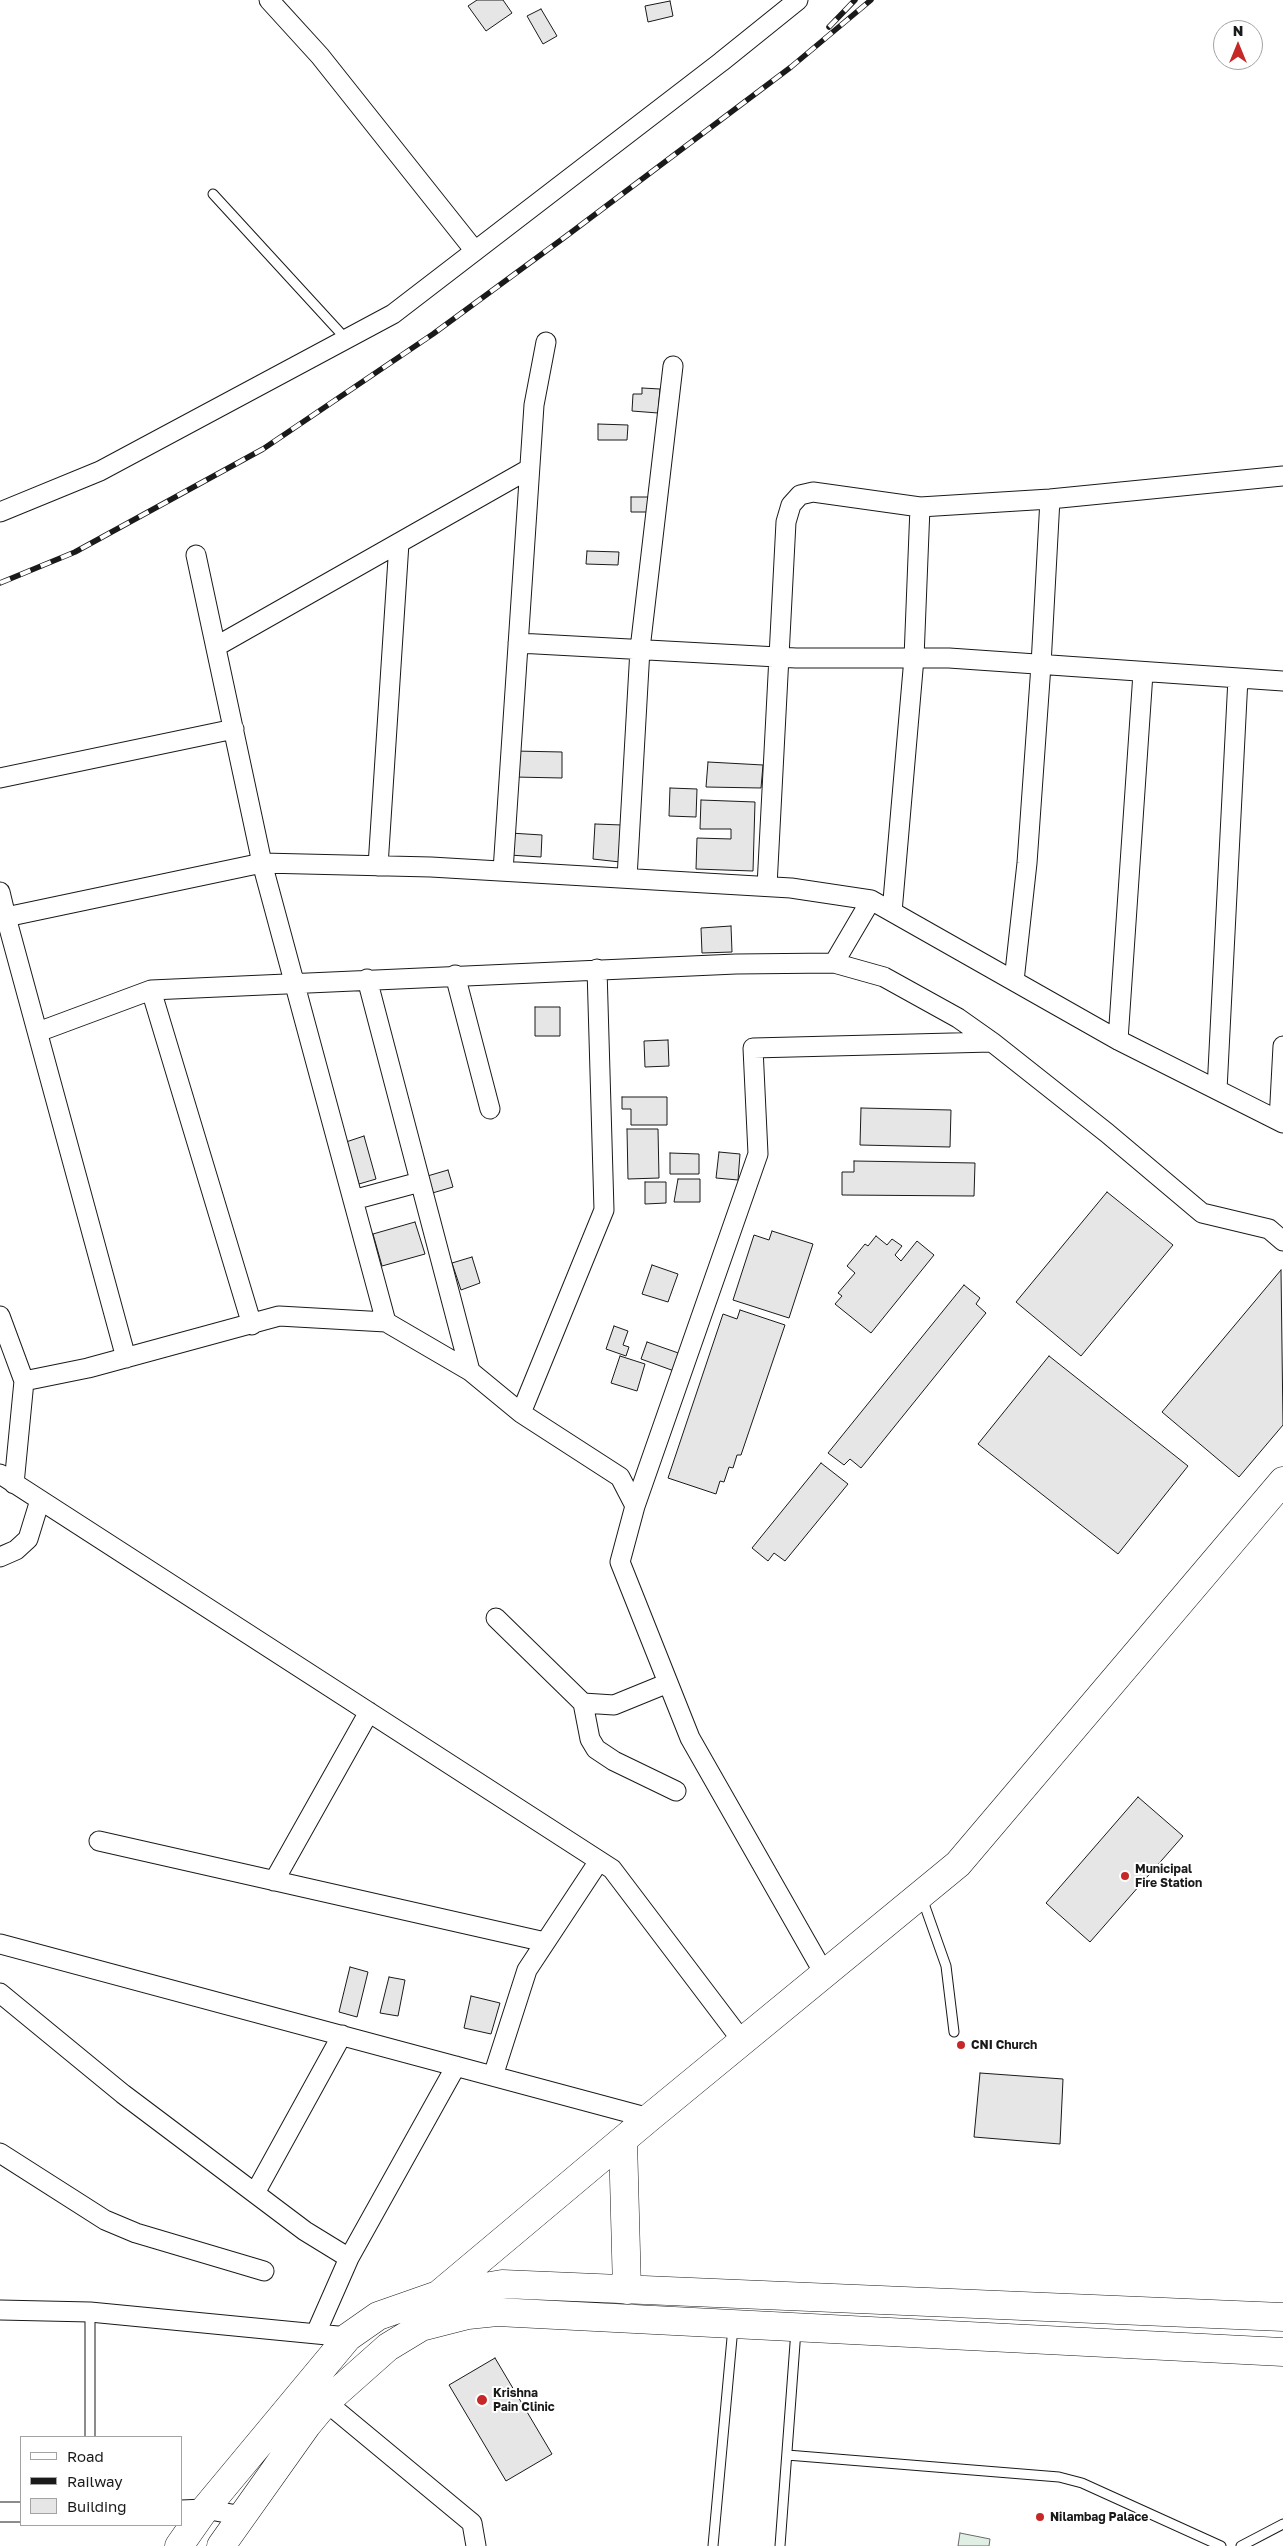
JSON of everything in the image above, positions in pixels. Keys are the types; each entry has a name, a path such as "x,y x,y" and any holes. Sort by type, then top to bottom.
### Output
{"main road":[{"path":"421,2327 438,2295 649,2118 958,1864 1283,1481"},
{"path":"623,2140 627,2290"},
{"path":"179,2546 193,2510 348,2336 378,2316 438,2295 502,2284 1283,2317"},
{"path":"221,2546 307,2425 326,2402 388,2347 421,2327 468,2315 497,2312 1283,2352"}],"street":[{"path":"269,0 320,56 475,251"},
{"path":"0,512 100,472 392,314 714,68 798,0"},
{"path":"503,872 534,406 546,342"},
{"path":"627,878 640,649 673,366"},
{"path":"216,646 530,469"},
{"path":"767,886 786,522 791,505 800,495 813,492 920,507 1050,499 1283,476"},
{"path":"1014,981 1027,863 1050,499"},
{"path":"892,912 914,658 920,507"},
{"path":"378,866 399,543"},
{"path":"196,556 262,863 386,1322"},
{"path":"518,643 778,657 949,658 1143,673 1283,681"},
{"path":"1118,1040 1143,673"},
{"path":"1217,1090 1238,678"},
{"path":"0,778 234,729"},
{"path":"6,917 262,863 378,866 791,888 871,900 1118,1040 1281,1122 1283,1046"},
{"path":"0,892 126,1358"},
{"path":"834,963 871,900"},
{"path":"38,1032 151,990 455,975 736,964 834,963 884,977 958,1018 992,1042 1108,1133 1202,1213 1269,1229 1283,1241"},
{"path":"521,1413 604,1210 598,970"},
{"path":"455,975 490,1109"},
{"path":"367,979 470,1371"},
{"path":"151,990 252,1325"},
{"path":"825,1975 690,1738 620,1562 635,1506 758,1154 752,1048 992,1042"},
{"path":"353,1200 420,1182"},
{"path":"0,1316 24,1381 7,1479 612,1869 743,2042"},
{"path":"24,1381 126,1358 252,1325 279,1316 386,1322 470,1371 521,1413 620,1477 635,1506"},
{"path":"0,1557 16,1550 28,1539 40,1500"},
{"path":"496,1618 583,1703 590,1738 596,1749 614,1761 676,1791"},
{"path":"583,1703 614,1704 668,1683"},
{"path":"274,1881 369,1712"},
{"path":"99,1841 545,1942"},
{"path":"493,2076 527,1970 599,1861"},
{"path":"0,1944 649,2118"},
{"path":"0,1993 124,2094 306,2231 349,2258"},
{"path":"255,2193 342,2035"},
{"path":"316,2334 349,2258 456,2066"},
{"path":"0,2153 105,2220 136,2234 264,2271"},
{"path":"0,2310 90,2312 348,2336"},
{"path":"326,2402 472,2523 476,2546"},
{"path":"193,2510 242,2516"},
{"path":"0,2512 20,2512"}],"lane":[{"path":"213,194 346,339"},
{"path":"921,1895 946,1966 954,2032"},
{"path":"90,2312 90,2436"},
{"path":"713,2546 733,2324"},
{"path":"780,2546 796,2327"},
{"path":"787,2455 1059,2477 1082,2483 1221,2546"},
{"path":"1241,2546 1283,2524"}],"green space":[{"path":"960,2533 990,2539 989,2546 958,2546"}],"building":[{"path":"477,0 503,0 512,13 486,31 468,6"},
{"path":"670,1 673,16 648,22 645,6"},
{"path":"541,9 557,36 543,44 527,16"},
{"path":"642,388 660,389 658,413 632,411 633,394 642,394"},
{"path":"598,424 628,425 627,440 598,440"},
{"path":"631,497 652,497 652,512 631,512"},
{"path":"587,551 619,552 618,565 586,564"},
{"path":"514,751 562,752 562,778 514,777"},
{"path":"708,762 763,765 761,788 706,787"},
{"path":"670,788 697,789 696,817 669,816"},
{"path":"701,800 755,802 753,871 696,869 697,838 731,839 731,829 700,829"},
{"path":"595,824 622,825 620,862 593,859"},
{"path":"510,833 542,835 541,857 509,855"},
{"path":"731,926 732,952 702,953 701,928"},
{"path":"535,1007 560,1007 560,1036 535,1036"},
{"path":"668,1040 669,1066 645,1067 644,1041"},
{"path":"622,1097 667,1097 667,1125 631,1125 631,1109 622,1109"},
{"path":"861,1108 951,1110 950,1147 860,1145"},
{"path":"627,1129 658,1129 659,1178 628,1179"},
{"path":"364,1136 376,1179 359,1184 346,1142"},
{"path":"719,1152 740,1154 738,1180 716,1178"},
{"path":"670,1153 699,1154 699,1174 670,1174"},
{"path":"854,1161 975,1163 974,1196 842,1195 842,1172 854,1172"},
{"path":"448,1170 453,1187 429,1194 424,1177"},
{"path":"678,1179 700,1179 700,1202 674,1202"},
{"path":"645,1182 666,1182 666,1203 645,1204"},
{"path":"1107,1192 1173,1245 1081,1356 1016,1302"},
{"path":"415,1222 425,1254 382,1266 373,1234"},
{"path":"772,1231 813,1244 789,1318 733,1300 754,1235 769,1240"},
{"path":"876,1236 887,1245 892,1239 902,1246 895,1255 901,1261 917,1241 934,1255 871,1333 835,1304 842,1296 838,1293 855,1273 847,1266 865,1244 868,1246"},
{"path":"472,1257 480,1283 461,1290 452,1263"},
{"path":"652,1265 678,1274 668,1302 642,1294"},
{"path":"1281,1270 1283,1425 1239,1477 1162,1412"},
{"path":"964,1285 980,1298 976,1304 986,1313 861,1468 850,1459 844,1465 828,1453"},
{"path":"740,1310 785,1325 741,1455 737,1455 733,1468 729,1467 724,1482 720,1481 716,1494 668,1478 723,1314 737,1319"},
{"path":"614,1326 628,1331 623,1345 629,1347 626,1356 606,1349"},
{"path":"647,1342 684,1355 677,1372 641,1359"},
{"path":"620,1356 645,1364 637,1391 611,1383"},
{"path":"1049,1356 1188,1466 1118,1554 978,1444"},
{"path":"821,1463 848,1484 785,1561 774,1553 768,1561 752,1548"},
{"path":"1138,1797 1183,1836 1090,1942 1046,1903"},
{"path":"350,1967 368,1972 357,2017 339,2012"},
{"path":"389,1977 405,1980 398,2016 380,2013"},
{"path":"471,1996 500,2003 491,2034 464,2028"},
{"name":"CNI Church","path":"980,2073 1063,2079 1060,2144 974,2137"},
{"path":"495,2358 552,2454 506,2481 449,2385"}],"railway":[{"path":"829,27 855,0"},
{"path":"0,583 75,552 263,449 433,334 565,237 791,67 871,0"}],"place":[{"name":"Municipal Fire Station","path":"1125,1876"},
{"name":"CNI Church","path":"961,2045"},
{"name":"Krishna Pain Clinic","path":"482,2400"},
{"name":"Nilambag Palace","path":"1040,2517"}]}
